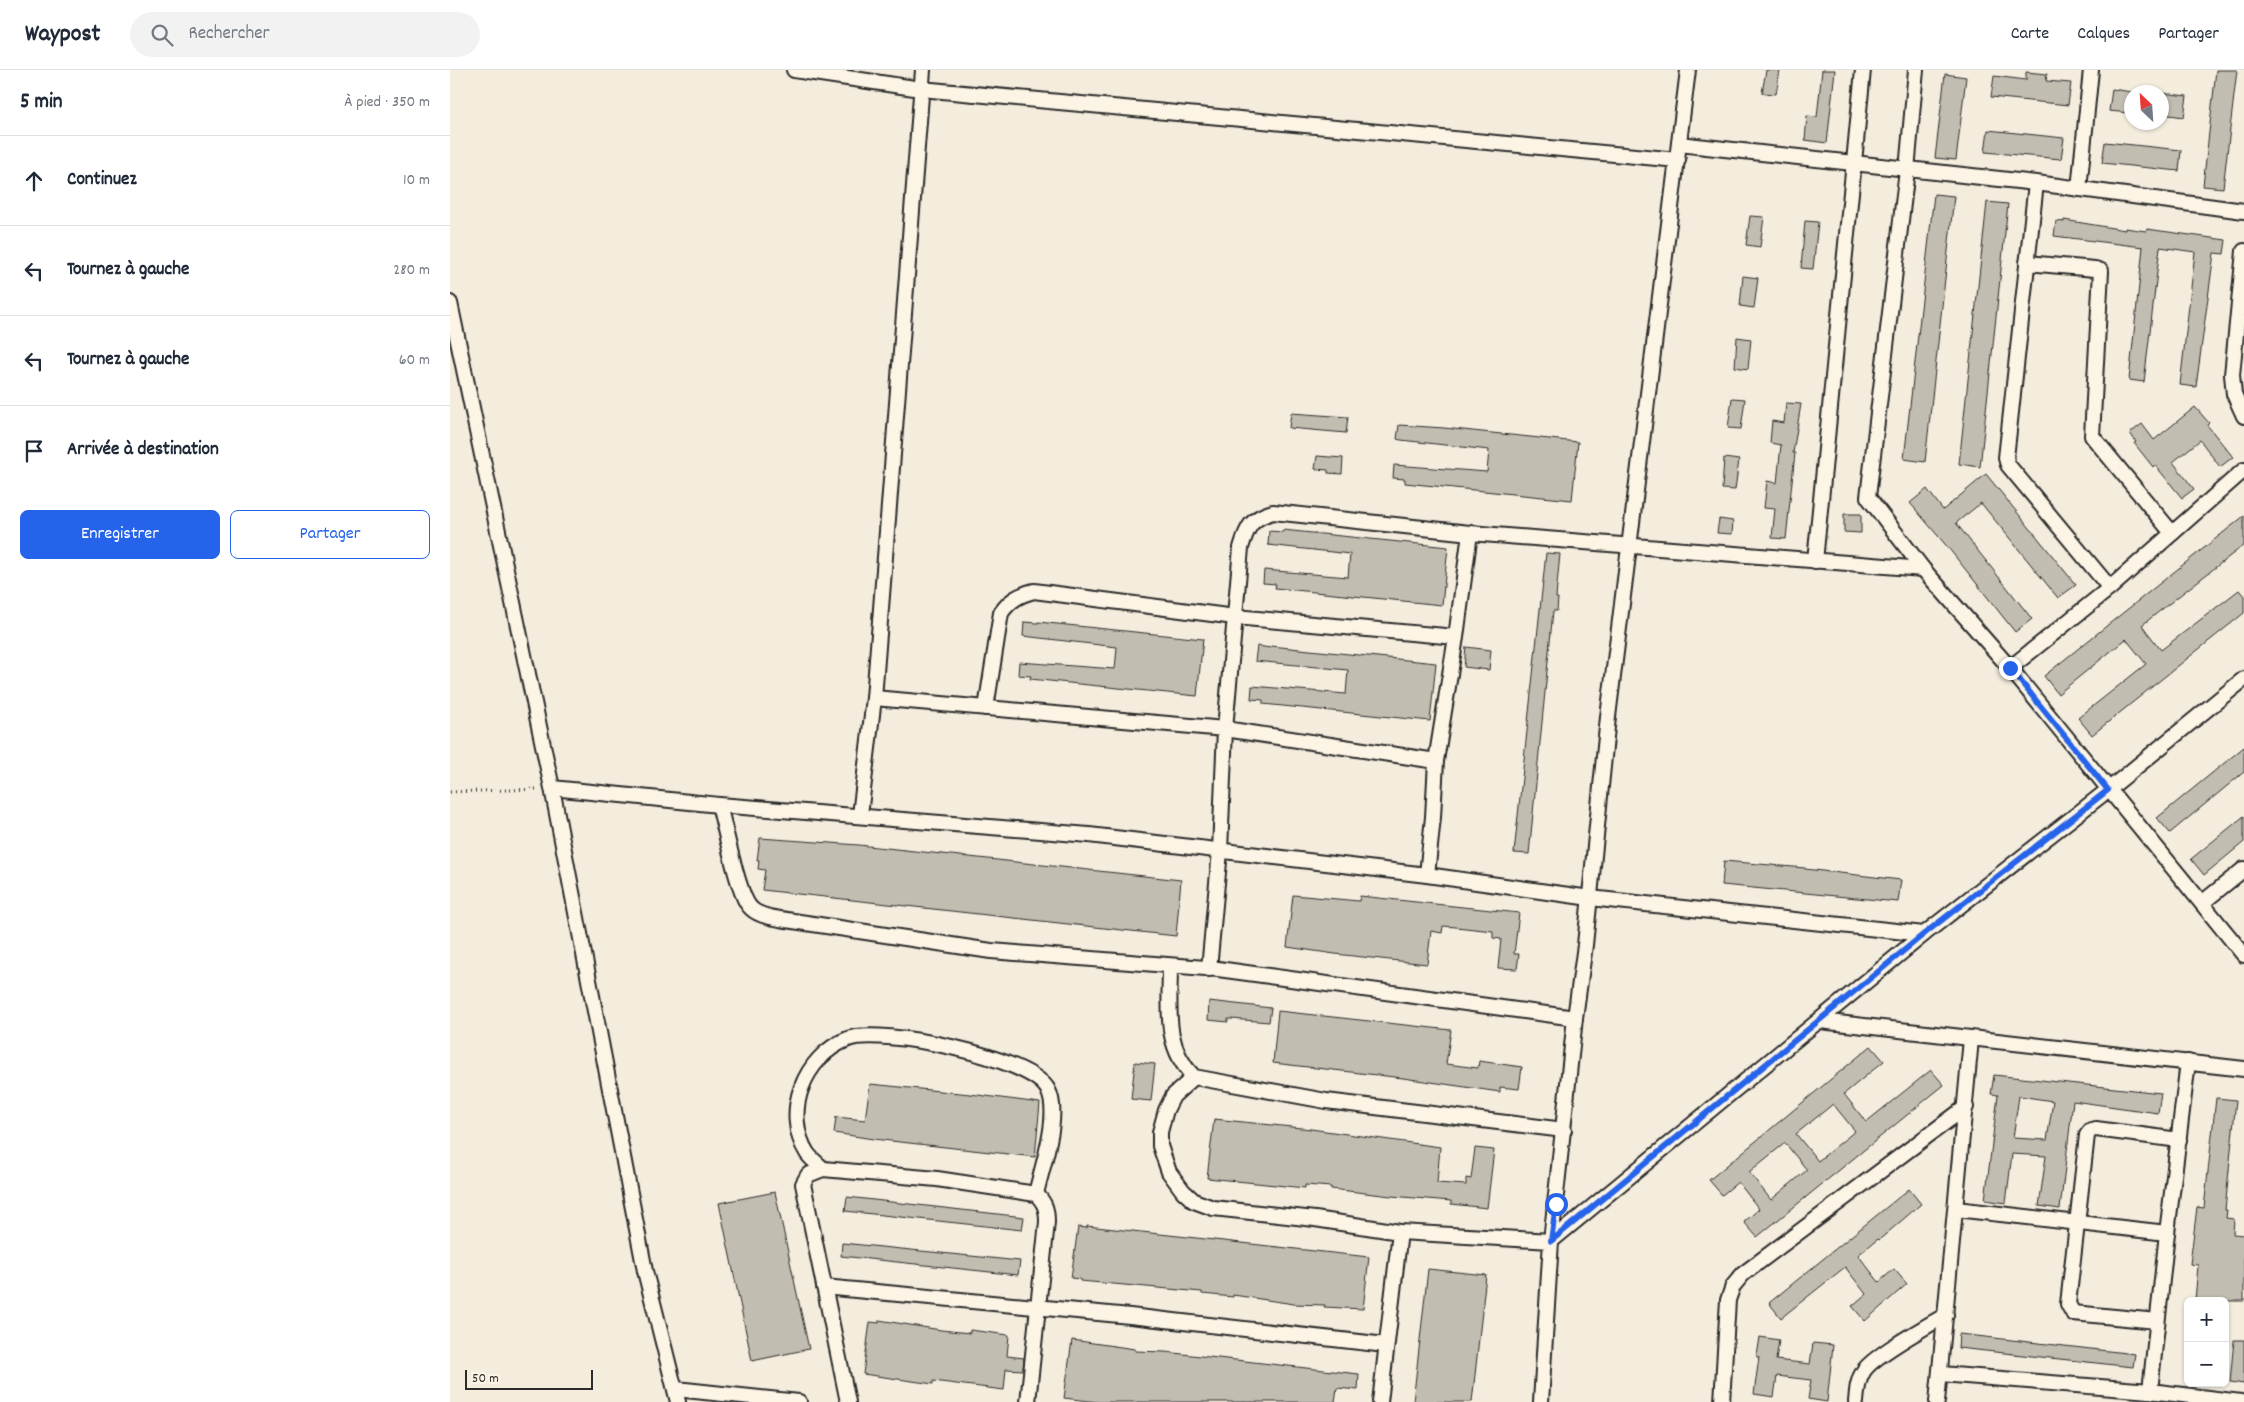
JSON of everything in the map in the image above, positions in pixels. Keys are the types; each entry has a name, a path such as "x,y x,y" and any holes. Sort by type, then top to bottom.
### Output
{"street":[{"path":"794,70 920,89 1678,160"},
{"path":"860,814 874,698 920,89 923,70"},
{"path":"1541,1402 1551,1241 1590,898 1608,717 1688,70"},
{"path":"1815,561 1863,70"},
{"path":"1916,70 1907,170 1868,497 1923,569 2010,668 2244,955"},
{"path":"2078,188 2091,70"},
{"path":"1679,144 2036,183 2244,211"},
{"path":"2036,183 2006,458 2008,465 2110,588"},
{"path":"2244,251 2232,375 2234,394 2244,416"},
{"path":"2027,263 2095,268 2101,271 2092,436 2172,533"},
{"path":"450,303 552,788 645,1272 677,1396 800,1402"},
{"path":"2010,668 2110,588 2244,470"},
{"path":"1210,969 1220,851 1225,729 1240,548 1251,524 1260,516 1273,512 1470,533 1923,569"},
{"path":"1427,875 1436,761 1470,533"},
{"path":"986,708 1001,613 1008,602 1022,594 1034,591 1235,617 1456,637"},
{"path":"1194,1077 1173,1096 1160,1132 1160,1146 1169,1172 1194,1202 1213,1208 1315,1219 1400,1232 1551,1241 1924,934 2108,790 2244,679"},
{"path":"874,698 1225,729 1436,761"},
{"path":"552,788 719,805 860,814 1089,835 1427,875 1590,898 1924,934"},
{"path":"719,805 742,892 749,906 760,914 780,920 991,951 1210,969 1575,1018"},
{"path":"2202,903 2244,869"},
{"path":"1170,966 1170,1026 1173,1045 1185,1068 1194,1077 1326,1101 1564,1130"},
{"path":"1820,1021 2244,1069"},
{"path":"823,1169 808,1155 802,1143 796,1113 798,1095 811,1070 821,1057 848,1039 872,1035 921,1041 968,1051 1000,1061 1038,1079 1044,1084 1053,1104 1047,1148 1036,1194"},
{"path":"1937,1402 1971,1039"},
{"path":"2150,1391 2166,1233 2188,1062"},
{"path":"1722,1402 1728,1300 1733,1286 1743,1274 1966,1107"},
{"path":"2157,1321 2073,1313 2069,1309 2068,1304 2087,1135 2091,1130 2096,1129 2179,1140"},
{"path":"848,1402 803,1184 808,1175 823,1169 938,1179 1036,1194 1043,1200 1047,1216 1036,1308 1028,1402"},
{"path":"1956,1209 2166,1233"},
{"path":"1380,1402 1400,1232"},
{"path":"824,1287 1130,1316 1386,1345"},
{"path":"1856,1402 1858,1385 1863,1371 1880,1357 1946,1315"},
{"path":"1941,1374 2150,1391 2241,1402"}],"path":[{"path":"450,792 552,788"}],"building":[{"path":"1766,70 1780,70 1776,94 1762,93"},
{"path":"1822,70 1835,70 1827,143 1805,140 1807,116 1817,117"},
{"path":"2216,70 2237,70 2223,188 2203,186"},
{"path":"2026,72 2047,74 2046,81 2071,83 2068,105 1991,97 1994,76 2026,80"},
{"path":"1945,74 1966,77 1956,160 1935,158"},
{"path":"2112,89 2124,91 2124,112 2109,111"},
{"path":"2169,94 2187,96 2184,117 2169,115"},
{"path":"1988,130 2064,138 2061,159 1985,152"},
{"path":"2105,142 2181,150 2179,171 2102,163"},
{"path":"1934,194 1954,196 1925,462 1904,459"},
{"path":"1987,202 2008,204 1980,467 1959,464"},
{"path":"1750,216 1764,217 1760,247 1746,245"},
{"path":"2064,220 2125,230 2125,228 2146,231 2147,229 2226,240 2224,254 2214,253 2196,387 2180,385 2195,252 2160,247 2144,382 2129,380 2143,247 2054,236 2056,221 2064,222"},
{"path":"1805,221 1818,222 1813,269 1801,268"},
{"path":"1743,276 1758,278 1754,308 1740,306"},
{"path":"1737,337 1751,339 1748,369 1735,367"},
{"path":"1732,398 1745,399 1741,429 1728,428"},
{"path":"1786,403 1801,404 1793,453 1795,453 1786,539 1772,538 1775,509 1764,508 1767,481 1777,483 1781,445 1770,443 1772,421 1784,423"},
{"path":"2195,407 2233,457 2220,467 2200,440 2173,462 2194,489 2182,498 2155,465 2153,467 2134,443 2136,442 2130,433 2142,424 2154,440"},
{"path":"1291,413 1348,417 1346,433 1289,428"},
{"path":"1399,425 1578,442 1572,500 1405,483 1405,479 1393,478 1394,465 1487,472 1489,450 1397,439"},
{"path":"1317,456 1343,458 1342,474 1328,473 1328,470 1315,469"},
{"path":"1724,458 1739,460 1735,490 1722,489"},
{"path":"1986,474 2076,585 2058,598 1981,503 1956,523 2032,619 2015,632 1910,503 1927,489 1943,510"},
{"path":"1844,514 1861,514 1861,533 1844,532"},
{"path":"2244,516 2244,545 2142,625 2161,650 2239,590 2244,596 2244,613 2092,735 2078,718 2146,664 2126,639 2058,694 2044,676"},
{"path":"1719,519 1733,521 1732,534 1717,533"},
{"path":"1283,530 1448,547 1442,605 1275,588 1276,584 1263,583 1264,570 1348,577 1350,554 1268,545 1269,531 1283,532"},
{"path":"1546,553 1560,554 1556,598 1558,598 1557,611 1553,611 1529,854 1514,853"},
{"path":"1024,622 1203,639 1197,696 1030,679 1031,676 1018,675 1019,662 1115,669 1117,647 1023,636"},
{"path":"1257,646 1436,663 1430,721 1263,704 1263,700 1251,699 1252,686 1346,694 1348,670 1255,661"},
{"path":"1466,647 1491,650 1489,670 1464,667"},
{"path":"2244,747 2244,772 2170,833 2157,818"},
{"path":"2244,816 2244,842 2204,875 2191,859"},
{"path":"760,838 859,845 1181,880 1176,936 762,890 765,870 758,869 759,860 757,860"},
{"path":"1724,861 1805,868 1901,880 1898,902 1722,885"},
{"path":"1293,895 1359,901 1360,896 1519,913 1514,954 1519,954 1517,969 1498,968 1501,939 1493,938 1493,931 1456,927 1443,926 1442,933 1431,931 1427,964 1287,947"},
{"path":"1209,1001 1271,1008 1269,1022 1231,1019 1228,1019 1228,1022 1208,1020"},
{"path":"1278,1011 1451,1030 1446,1064 1478,1068 1479,1061 1522,1067 1519,1089 1500,1087 1500,1092 1403,1078 1273,1063"},
{"path":"1871,1046 1884,1061 1844,1094 1866,1122 1931,1070 1944,1085 1757,1237 1744,1222 1759,1209 1738,1182 1722,1195 1709,1180","holes":["1833,1104 1855,1131 1818,1161 1796,1134","1785,1143 1807,1170 1771,1200 1749,1172"]},
{"path":"1135,1062 1155,1064 1151,1101 1131,1099"},
{"path":"1994,1075 2161,1093 2158,1113 2073,1101 2060,1209 2039,1206 2046,1156 2012,1154 2006,1203 1985,1200 1998,1095 1991,1094","holes":["2019,1096 2053,1101 2047,1140 2013,1138"]},
{"path":"870,1084 1040,1103 1035,1157 834,1133 836,1117 865,1120"},
{"path":"2216,1098 2236,1100 2225,1210 2227,1210 2226,1218 2234,1219 2233,1234 2244,1235 2244,1301 2229,1301 2229,1297 2195,1297 2198,1265 2190,1264 2197,1207 2204,1208"},
{"path":"1214,1119 1311,1129 1440,1147 1437,1183 1466,1185 1466,1178 1471,1179 1475,1148 1494,1150 1487,1208 1451,1204 1451,1201 1331,1189 1331,1187 1305,1185 1305,1188 1207,1178"},
{"path":"1909,1189 1921,1204 1879,1240 1858,1255 1879,1282 1894,1269 1907,1284 1865,1321 1852,1306 1866,1294 1845,1267 1781,1318 1769,1303"},
{"path":"775,1192 809,1349 752,1361 719,1203"},
{"path":"847,1197 1024,1217 1022,1230 845,1211"},
{"path":"1087,1226 1369,1257 1363,1309 1324,1307 1325,1305 1294,1304 1233,1295 1233,1297 1202,1294 1202,1292 1080,1281 1080,1279 1071,1278 1078,1227 1087,1228"},
{"path":"842,1243 1020,1261 1018,1275 841,1256"},
{"path":"1428,1269 1486,1275 1472,1402 1413,1402"},
{"path":"879,1320 941,1330 970,1333 970,1330 1009,1335 1007,1356 1024,1358 1023,1370 1006,1369 1004,1390 933,1381 933,1384 863,1374 870,1322 879,1323"},
{"path":"1959,1334 2135,1354 2133,1367 1958,1348"},
{"path":"1760,1337 1779,1340 1776,1360 1810,1364 1813,1343 1833,1345 1827,1402 1808,1399 1811,1380 1777,1376 1774,1397 1754,1394"},
{"path":"1072,1340 1135,1349 1135,1351 1165,1352 1359,1374 1358,1390 1337,1388 1335,1402 1098,1402 1064,1398"},
{"path":"2234,1340 2244,1340 2244,1384 2230,1382"}],"route":[{"path":"1556,1204 1551,1241 1924,934 2108,790 2010,668"}]}
